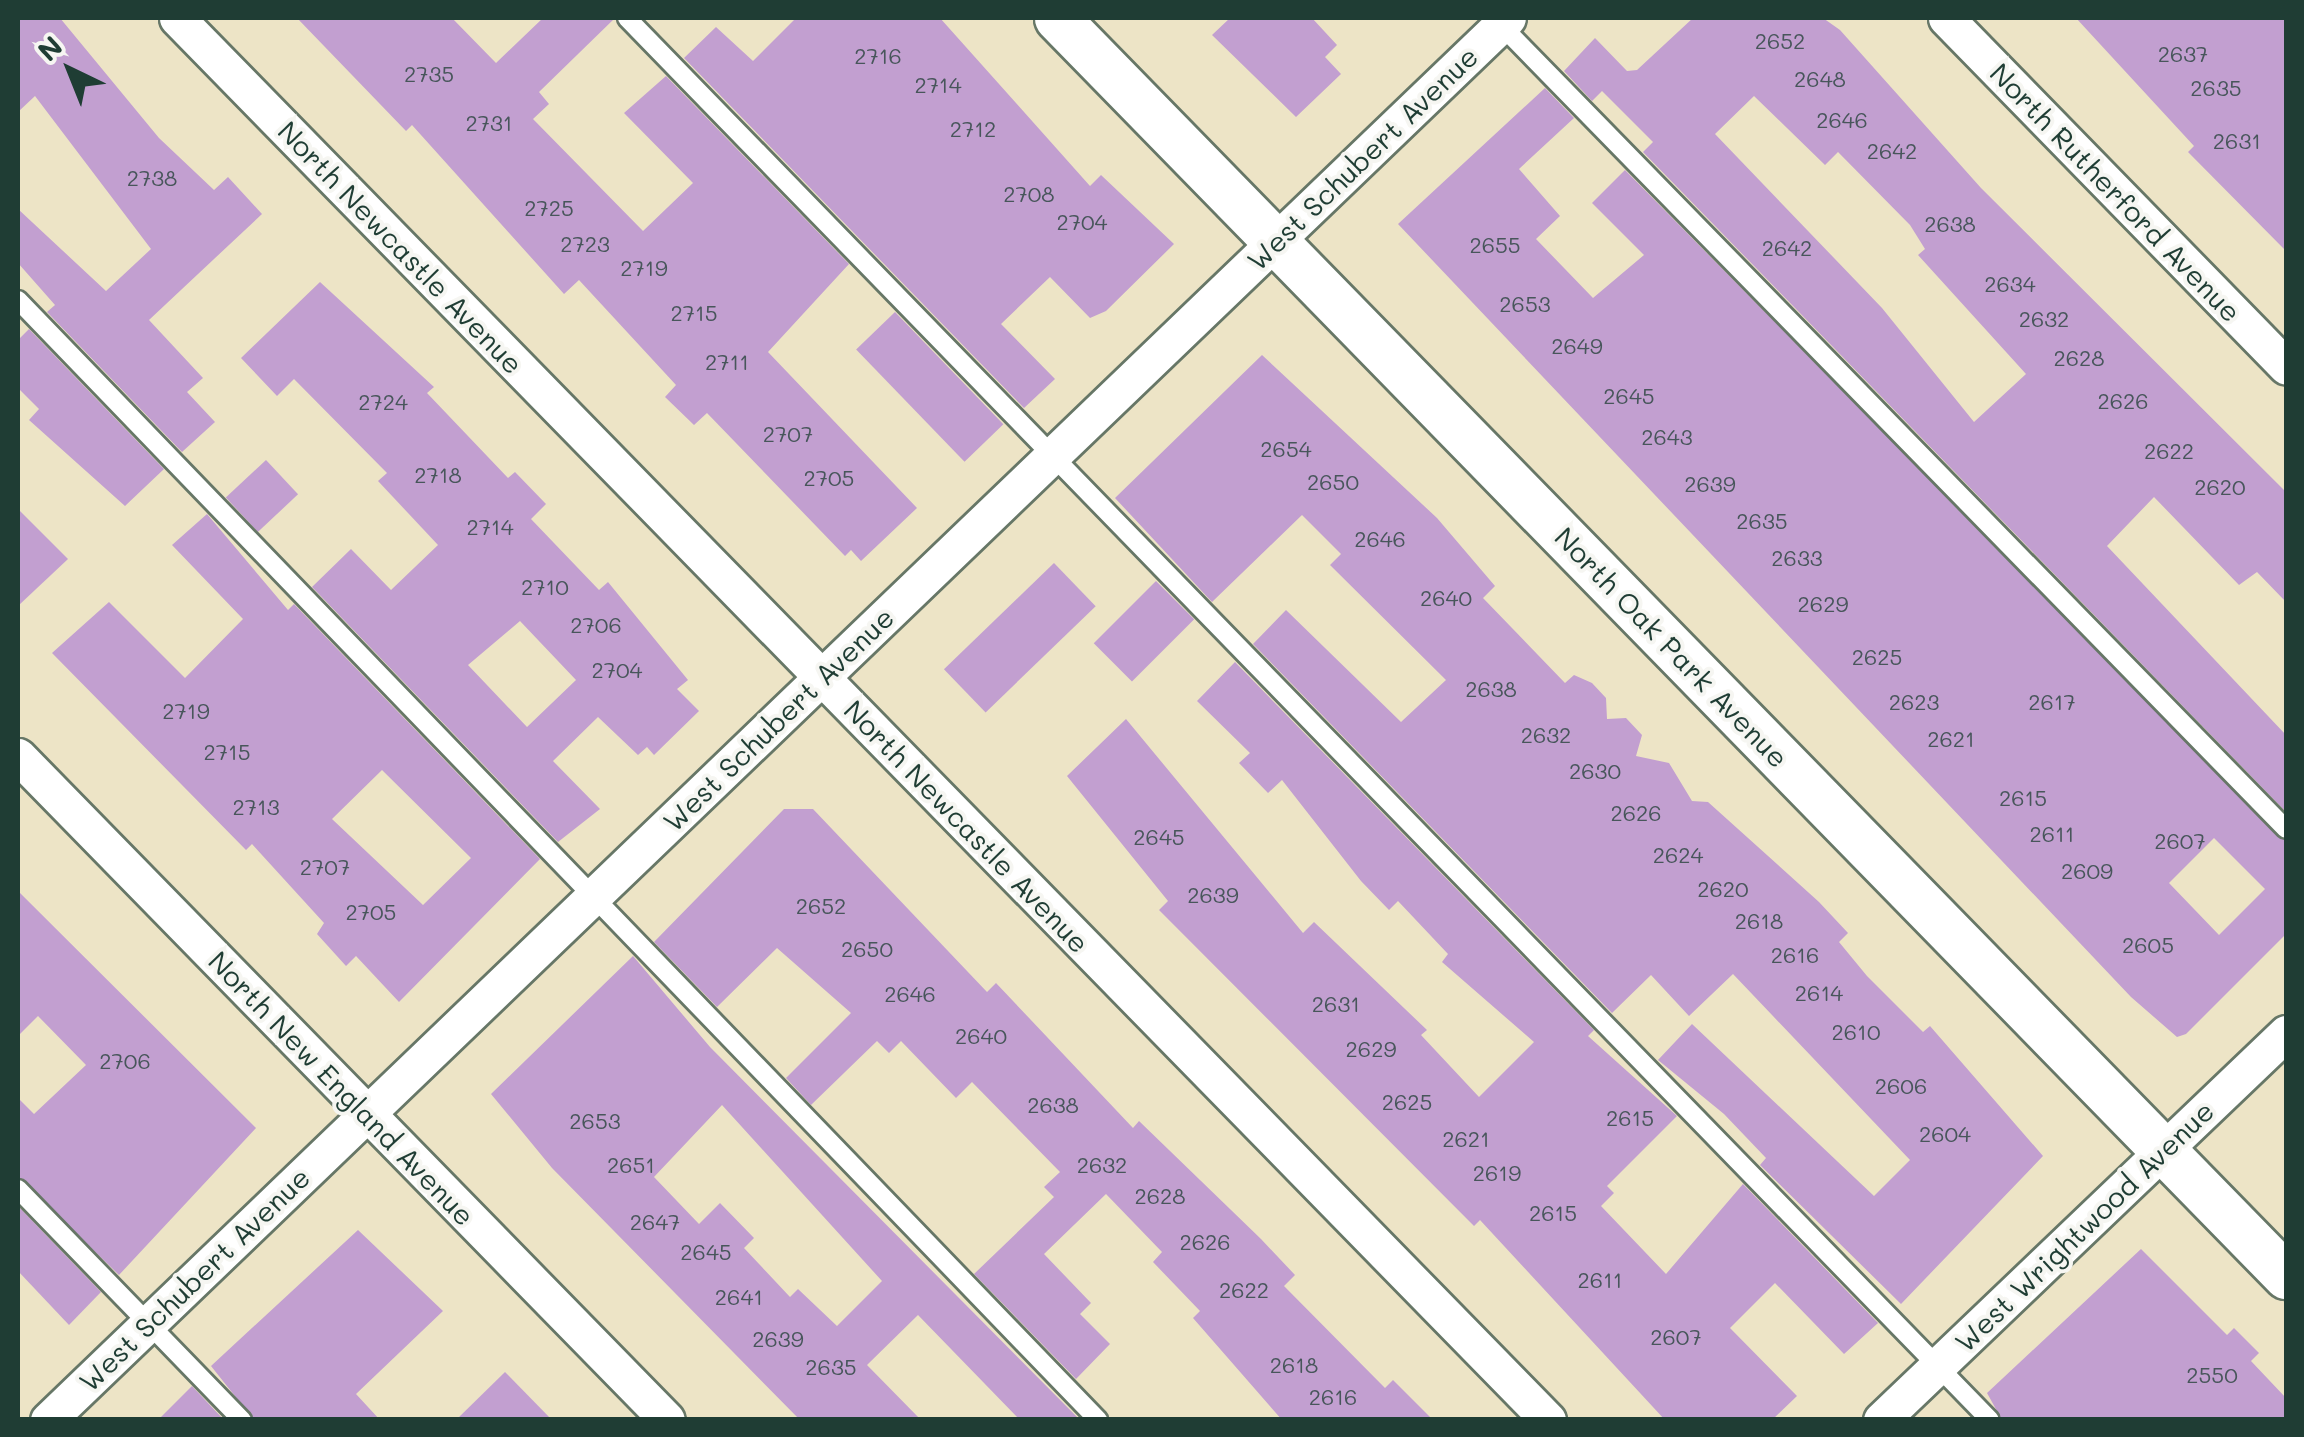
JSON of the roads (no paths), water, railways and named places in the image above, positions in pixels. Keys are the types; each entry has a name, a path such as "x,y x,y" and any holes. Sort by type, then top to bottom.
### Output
{"street":[{"name":"North Newcastle Avenue","path":"177,18 1548,1420"},
{"name":"North Oak Park Avenue","path":"1057,18 2286,1276"},
{"name":"North Rutherford Avenue","path":"1946,18 2286,366"},
{"name":"West Schubert Avenue","path":"48,1420 1276,242 1501,20"},
{"name":"North New England Avenue","path":"18,756 666,1420"},
{"name":"West Wrightwood Avenue","path":"1882,1420 2286,1033"}],"lane":[{"path":"627,18 1990,1420"},
{"path":"1501,20 2286,829"},
{"path":"18,300 1098,1420"},
{"path":"18,1189 242,1420"}]}
